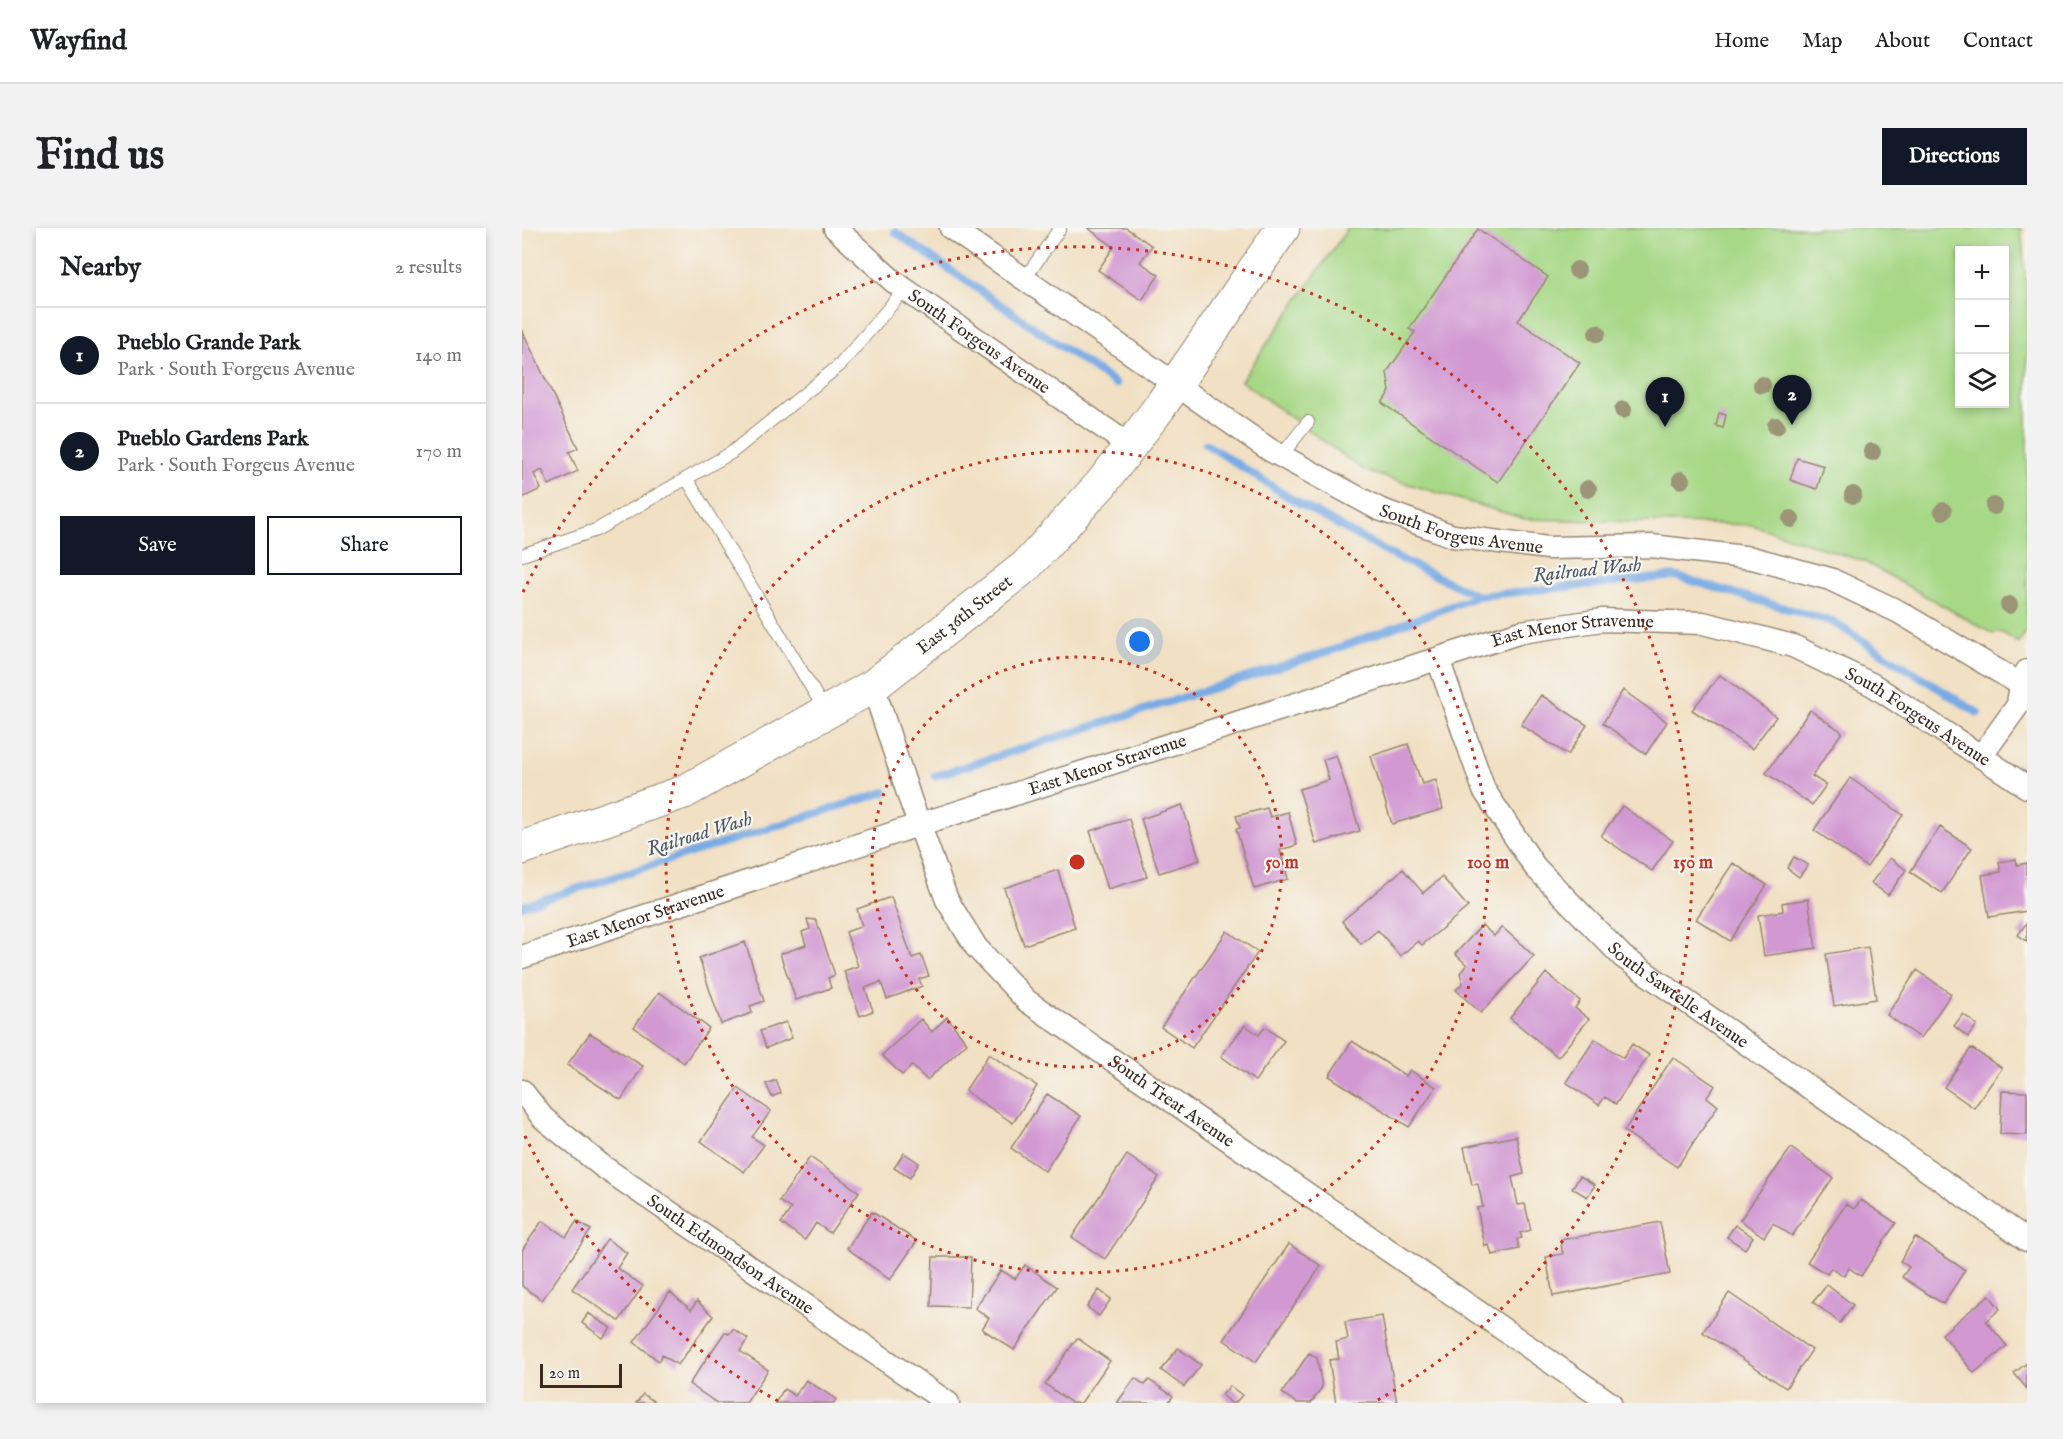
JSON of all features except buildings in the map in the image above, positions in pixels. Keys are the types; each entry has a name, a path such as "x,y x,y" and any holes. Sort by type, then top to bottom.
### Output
{"main road":[{"name":"East 36th Street","path":"522,848 684,792 873,686 1026,566 1102,483 1176,385 1283,228"}],"street":[{"name":"South Forgeus Avenue","path":"951,228 1281,456 1379,509 1453,536 1548,548 1652,546 1752,558 1830,579 1899,612 2025,680"},
{"name":"South Forgeus Avenue","path":"841,230 905,289 1130,446"},
{"name":"East Menor Stravenue","path":"522,957 918,825 1521,632 1602,620 1703,623"},
{"name":"South Forgeus Avenue","path":"1703,623 1793,646 1873,685 1982,755 2027,787"},
{"name":"South Sawtelle Avenue","path":"1438,659 1484,790 1535,867 1623,957 2027,1240"},
{"path":"1982,755 2018,705 2025,680"},
{"name":"South Treat Avenue","path":"873,686 918,825 946,900 970,938 1027,1001 1610,1403"},
{"name":"South Edmondson Avenue","path":"522,1091 543,1118 602,1166 948,1403"}],"lane":[{"path":"1024,280 1060,228"},
{"path":"522,555 596,530 731,453 840,365 905,289"},
{"path":"1281,456 1308,422"},
{"path":"687,479 826,712"}],"green space":[{"path":"1348,228 2021,228 2027,300 2027,629 2019,643 2001,632 1993,634 1865,562 1752,525 1525,519 1365,471 1241,381"}],"waterway":[{"path":"895,232 1116,384"},
{"name":"Railroad Wash","path":"1206,444 1290,498 1388,553 1478,596 1675,576 1833,622 1978,713"},
{"path":"935,776 1333,650 1478,596"},
{"name":"Railroad Wash","path":"522,906 885,792"}],"place":[{"name":"Pueblo Gardens Park","path":"1792,425"},
{"name":"Pueblo Grande Park","path":"1665,427"}]}
